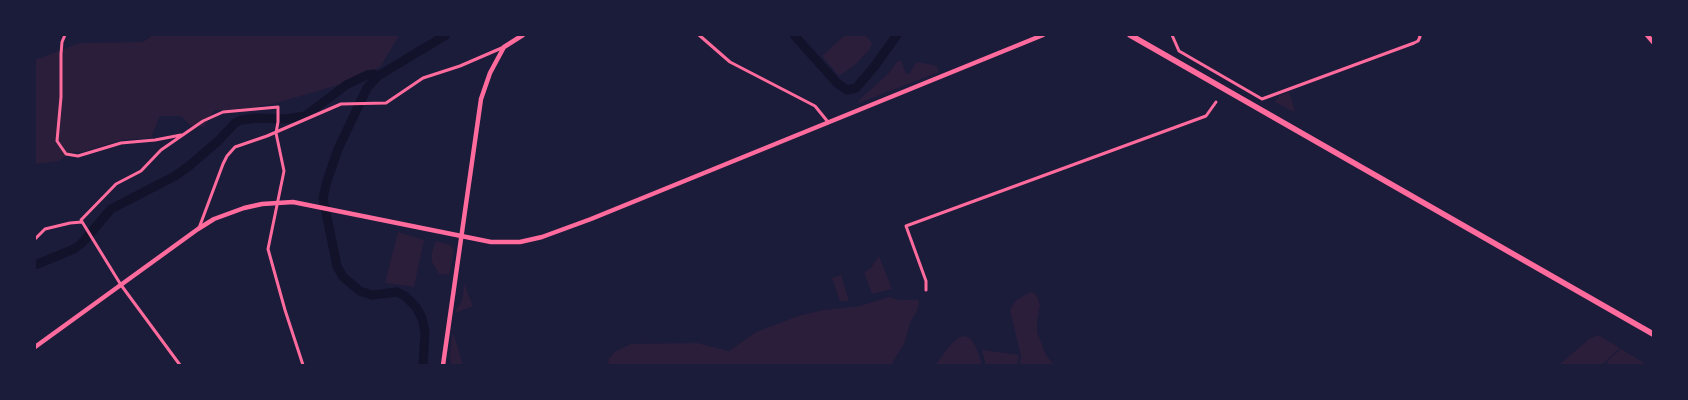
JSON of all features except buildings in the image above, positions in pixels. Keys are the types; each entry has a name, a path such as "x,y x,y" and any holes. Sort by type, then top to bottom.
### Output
{"highway":[{"path":"1130,35 1653,334"}],"main road":[{"path":"443,365 481,99 490,73 504,47 523,35"},
{"path":"35,347 198,229 214,219 244,208 262,204 293,202 491,242 510,243 542,237 591,219 1043,35"},
{"path":"1647,35 1653,42"}],"street":[{"path":"65,35 62,42 61,97 57,141 66,154 78,156 100,151 121,143 155,140 184,134"},
{"path":"699,35 730,62 815,106 828,122"},
{"path":"1172,35 1179,51 1262,99 1414,43 1418,41 1419,35"},
{"path":"198,229 223,164 231,150 239,145 276,133 341,104 386,103 423,78 460,66 504,47"},
{"path":"926,290 926,281 906,226 1206,116 1216,102"},
{"path":"35,239 45,229 70,222 82,222 116,184 141,171 161,150 203,121 223,112 278,108 276,133 284,171 268,249 303,365"},
{"path":"82,222 121,285 180,365"}],"shaded area":[{"path":"153,35 399,35 381,66 359,79 273,104 236,110 214,110 204,127 190,125 181,116 160,116 151,138 122,140 82,152 72,152 58,161 35,164 35,60 80,43 143,42"},
{"path":"845,35 865,35 872,43 870,49 856,64 839,76 822,56"},
{"path":"901,60 906,74 910,73 917,62 937,66 939,72 859,103 859,100"},
{"path":"1289,92 1295,111 1275,102 1279,96"},
{"path":"398,232 424,240 414,287 385,283"},
{"path":"436,241 450,245 454,251 449,275 439,274 432,262 432,252"},
{"path":"879,256 892,289 872,294 864,272 871,268"},
{"path":"841,275 849,301 840,301 832,278"},
{"path":"464,284 473,306 456,313 462,301"},
{"path":"1030,292 1034,293 1040,305 1037,332 1046,355 1054,365 1019,365 1021,357 1010,310 1015,301"},
{"path":"889,297 900,300 918,300 919,302 904,344 891,365 608,365 609,358 616,351 631,344 697,343 729,351 756,332 801,315 860,306"},
{"path":"452,335 454,335 463,365 452,365 450,359"},
{"path":"1598,335 1620,348 1603,364 1559,365 1589,339"},
{"path":"966,336 972,340 977,349 982,365 935,365 952,343 960,337"},
{"path":"1621,349 1644,363 1642,365 1608,365 1607,361"},
{"path":"982,350 1019,355 1017,365 986,365"}],"waterway":[{"path":"423,365 425,332 422,318 416,307 405,296 397,292 372,295 360,291 343,277 337,266 323,198 338,149 367,88 378,76 446,35"},
{"path":"794,35 837,83 847,90 856,88 897,35"},
{"path":"35,265 74,249 82,243 111,209 175,176 218,141 235,123 241,120 256,118 285,119 305,116 346,85 367,75 373,74 378,76"}]}
